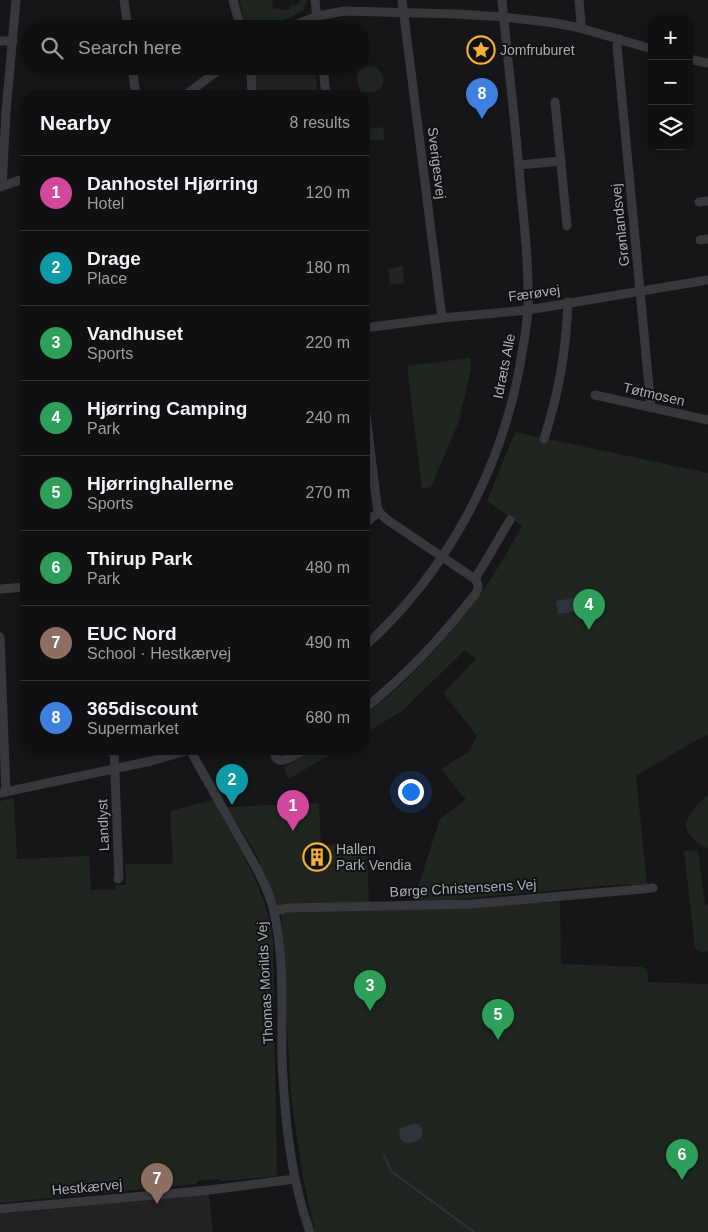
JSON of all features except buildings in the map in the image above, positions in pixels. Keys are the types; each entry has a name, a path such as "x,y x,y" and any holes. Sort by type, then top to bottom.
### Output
{"street":[{"path":"16,0 13,41 3,112 1,186 20,180"},
{"path":"124,0 127,20"},
{"path":"233,0 239,20"},
{"path":"316,0 318,20"},
{"name":"Sverigesvej","path":"402,0 442,318"},
{"name":"Idræts Alle","path":"370,641 420,587 462,526 493,462 506,425 516,387 528,310 526,248 502,0"},
{"path":"579,0 580,28"},
{"path":"308,20 344,11 504,17 580,28 648,49"},
{"name":"Grønlandsvej","path":"619,39 617,46 651,408"},
{"path":"0,41 13,41"},
{"path":"693,60 708,63"},
{"path":"133,75 135,90"},
{"path":"197,90 214,75"},
{"path":"251,75 252,90"},
{"path":"324,75 325,90"},
{"path":"555,102 567,226"},
{"path":"519,165 560,161"},
{"name":"Færøvej","path":"370,327 528,310 708,280"},
{"path":"544,439 561,376 567,330 568,302"},
{"name":"Tøtmosen","path":"595,395 708,420"},
{"path":"370,449 379,512 386,519 475,579 478,585 478,589 459,615 410,669 370,704"},
{"path":"370,519 379,512"},
{"path":"475,579 510,520"},
{"path":"0,589 20,587"},
{"path":"0,637 3,792 115,769 172,755"},
{"name":"Landlyst","path":"114,755 118,879"},
{"name":"Thomas Morilds Vej","path":"195,755 257,869 274,911 279,937 285,1104 289,1140 295,1179 304,1217 310,1232"},
{"path":"274,755 278,760 294,755"},
{"name":"Børge Christensens Vej","path":"274,911 288,908 473,904 653,888"},
{"name":"Hestkærvej","path":"0,1209 210,1190 295,1179"}],"shaded area":[{"path":"239,0 272,0 273,9 279,8 280,10 290,9 290,6 300,4 299,0 307,0 303,11 284,20 245,20"},
{"path":"370,66 379,70 384,81 381,88 375,92 360,90 357,78 358,75 370,75"},
{"path":"253,75 316,75 317,90 254,90"},
{"path":"383,127 385,139 370,141 370,129"},
{"path":"403,266 404,283 390,285 388,269"},
{"path":"470,358 471,369 459,421 431,487 422,489 407,366"},
{"path":"515,432 708,473 708,734 636,776 647,884 601,886 413,902 440,819 466,800 441,769 468,752 477,736 443,693 476,659 465,650 402,711 370,730 370,710 413,673 459,622 485,588 522,526 487,501"},
{"path":"585,596 588,609 558,614 556,601"},
{"path":"304,755 329,755 289,779 284,767"},
{"path":"708,795 708,848 695,841 686,826 692,811"},
{"path":"14,798 17,859 89,856 91,890 116,889 116,885 126,885 125,864 173,864 170,811 213,800 242,852 261,893 273,941 277,1176 221,1181 218,1179 198,1181 196,1184 0,1203 0,801"},
{"path":"319,803 321,845 367,844 369,910 560,902 561,964 643,967 648,972 648,982 708,984 708,1232 315,1232 303,1179 291,1097 281,915 256,854 227,807"},
{"path":"698,850 705,904 708,905 708,951 702,953 695,948 684,851"},
{"path":"412,1124 419,1124 422,1128 422,1138 412,1143 404,1142 401,1140 399,1133 401,1128"},
{"path":"209,1194 213,1232 0,1232 0,1214"}],"waterway":[{"path":"384,1155 391,1171 474,1232"}],"place":[{"name":"Jomfruburet","path":"481,50"},
{"name":"365discount","path":"482,119"},
{"name":"Hjørring Camping","path":"589,630"},
{"name":"Drage","path":"232,805"},
{"name":"Danhostel Hjørring","path":"293,831"},
{"name":"Hallen Park Vendia","path":"317,857"},
{"name":"Vandhuset","path":"370,1011"},
{"name":"Hjørringhallerne","path":"498,1040"},
{"name":"Thirup Park","path":"682,1180"},
{"name":"EUC Nord","path":"157,1204"}]}
